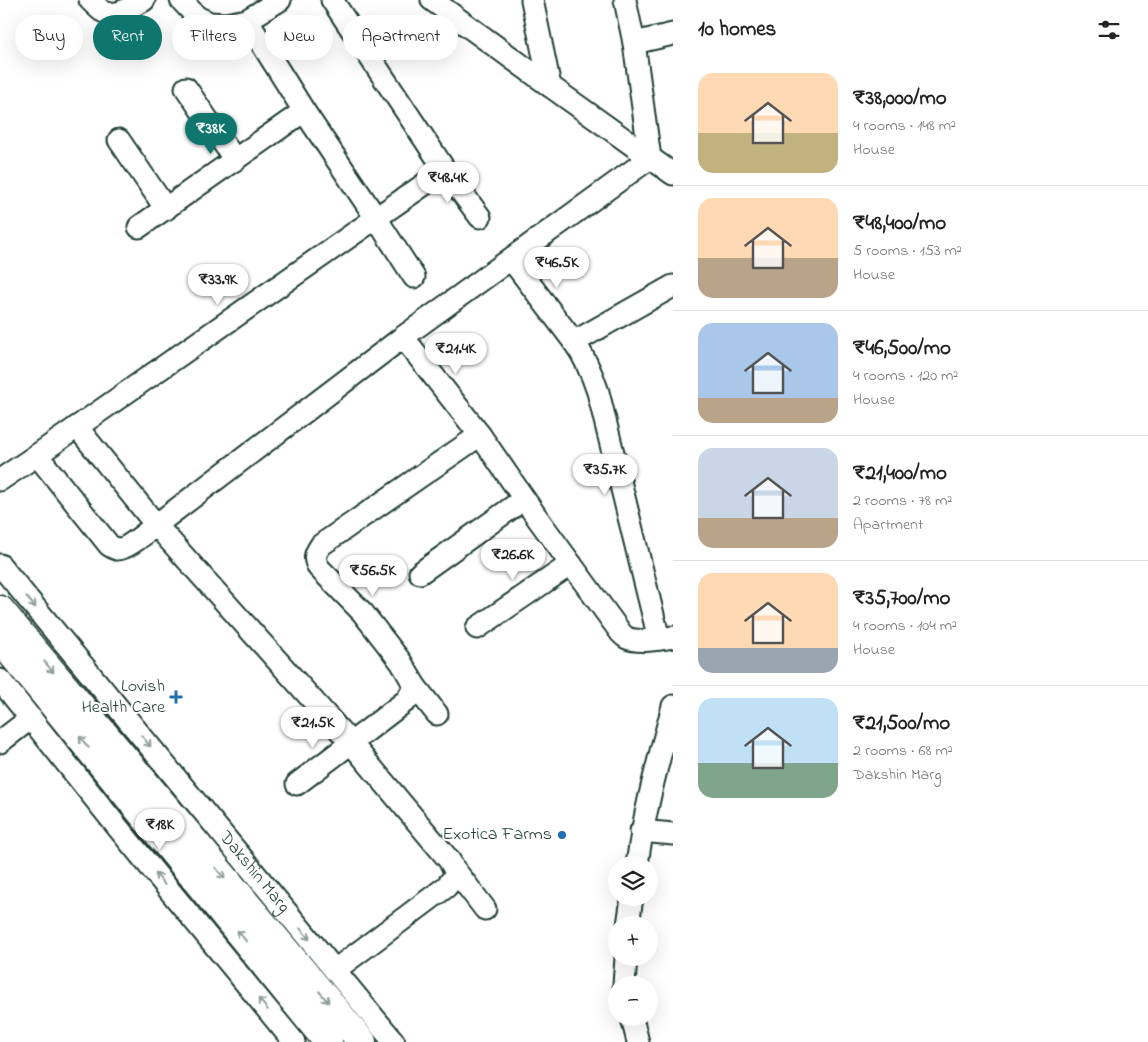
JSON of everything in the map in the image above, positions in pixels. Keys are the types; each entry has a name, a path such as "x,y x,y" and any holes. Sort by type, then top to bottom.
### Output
{"highway":[{"path":"0,610 7,637 328,1042"},
{"path":"7,637 362,1042"}],"street":[{"path":"90,0 102,11 110,14 118,13 144,0"},
{"path":"181,0 195,15"},
{"path":"255,15 280,0"},
{"path":"332,0 446,170 480,217"},
{"path":"432,0 550,86 664,164"},
{"path":"532,0 550,86"},
{"path":"625,0 664,164"},
{"path":"255,33 304,112 414,277"},
{"path":"634,44 673,34"},
{"path":"186,88 235,160"},
{"path":"139,227 304,112"},
{"path":"120,140 166,209"},
{"path":"37,455 109,545 119,549 127,546 403,337 511,259 664,164"},
{"path":"0,480 446,170"},
{"path":"403,337 480,435 570,564 621,633 626,638 634,640 666,638 591,372 580,350 511,259"},
{"path":"574,342 673,286"},
{"path":"77,427 156,525 351,743 449,860 485,909"},
{"path":"437,714 415,686 401,662 363,613 319,568 316,562 316,553 321,544 480,435"},
{"path":"420,573 524,499"},
{"path":"476,628 570,564"},
{"name":"Dakshin Marg","path":"0,565 394,1042"},
{"path":"0,680 119,829 294,1042"},
{"path":"297,784 407,700 415,686"},
{"path":"638,856 648,802 673,706"},
{"path":"0,742 31,718"},
{"path":"642,831 673,834"},
{"path":"335,970 446,887 455,876 455,870"},
{"path":"634,1026 638,1042"}],"place":[{"name":"Lovish Health Care","path":"176,697"},
{"name":"Exotica Farms","path":"562,835"}]}
